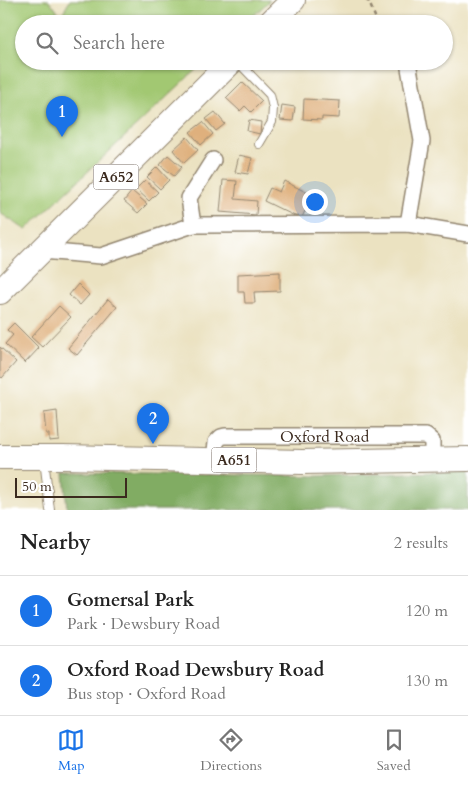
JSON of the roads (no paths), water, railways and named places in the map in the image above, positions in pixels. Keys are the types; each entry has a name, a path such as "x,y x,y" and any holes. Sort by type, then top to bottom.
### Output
{"main road":[{"path":"278,15 293,0"},
{"name":"A652","path":"1,290 223,70"},
{"name":"Oxford Road","path":"0,457 302,462 468,459"}],"street":[{"path":"408,224 422,141 409,70"},
{"path":"193,225 189,198 213,160"},
{"path":"42,251 101,256 193,225 408,224 468,234"}],"lane":[{"path":"245,70 270,96 274,108 272,122 259,144"},
{"path":"44,457 50,510"}],"place":[{"name":"Gomersal Park","path":"62,137"},
{"name":"Oxford Road Dewsbury Road","path":"153,444"}]}
